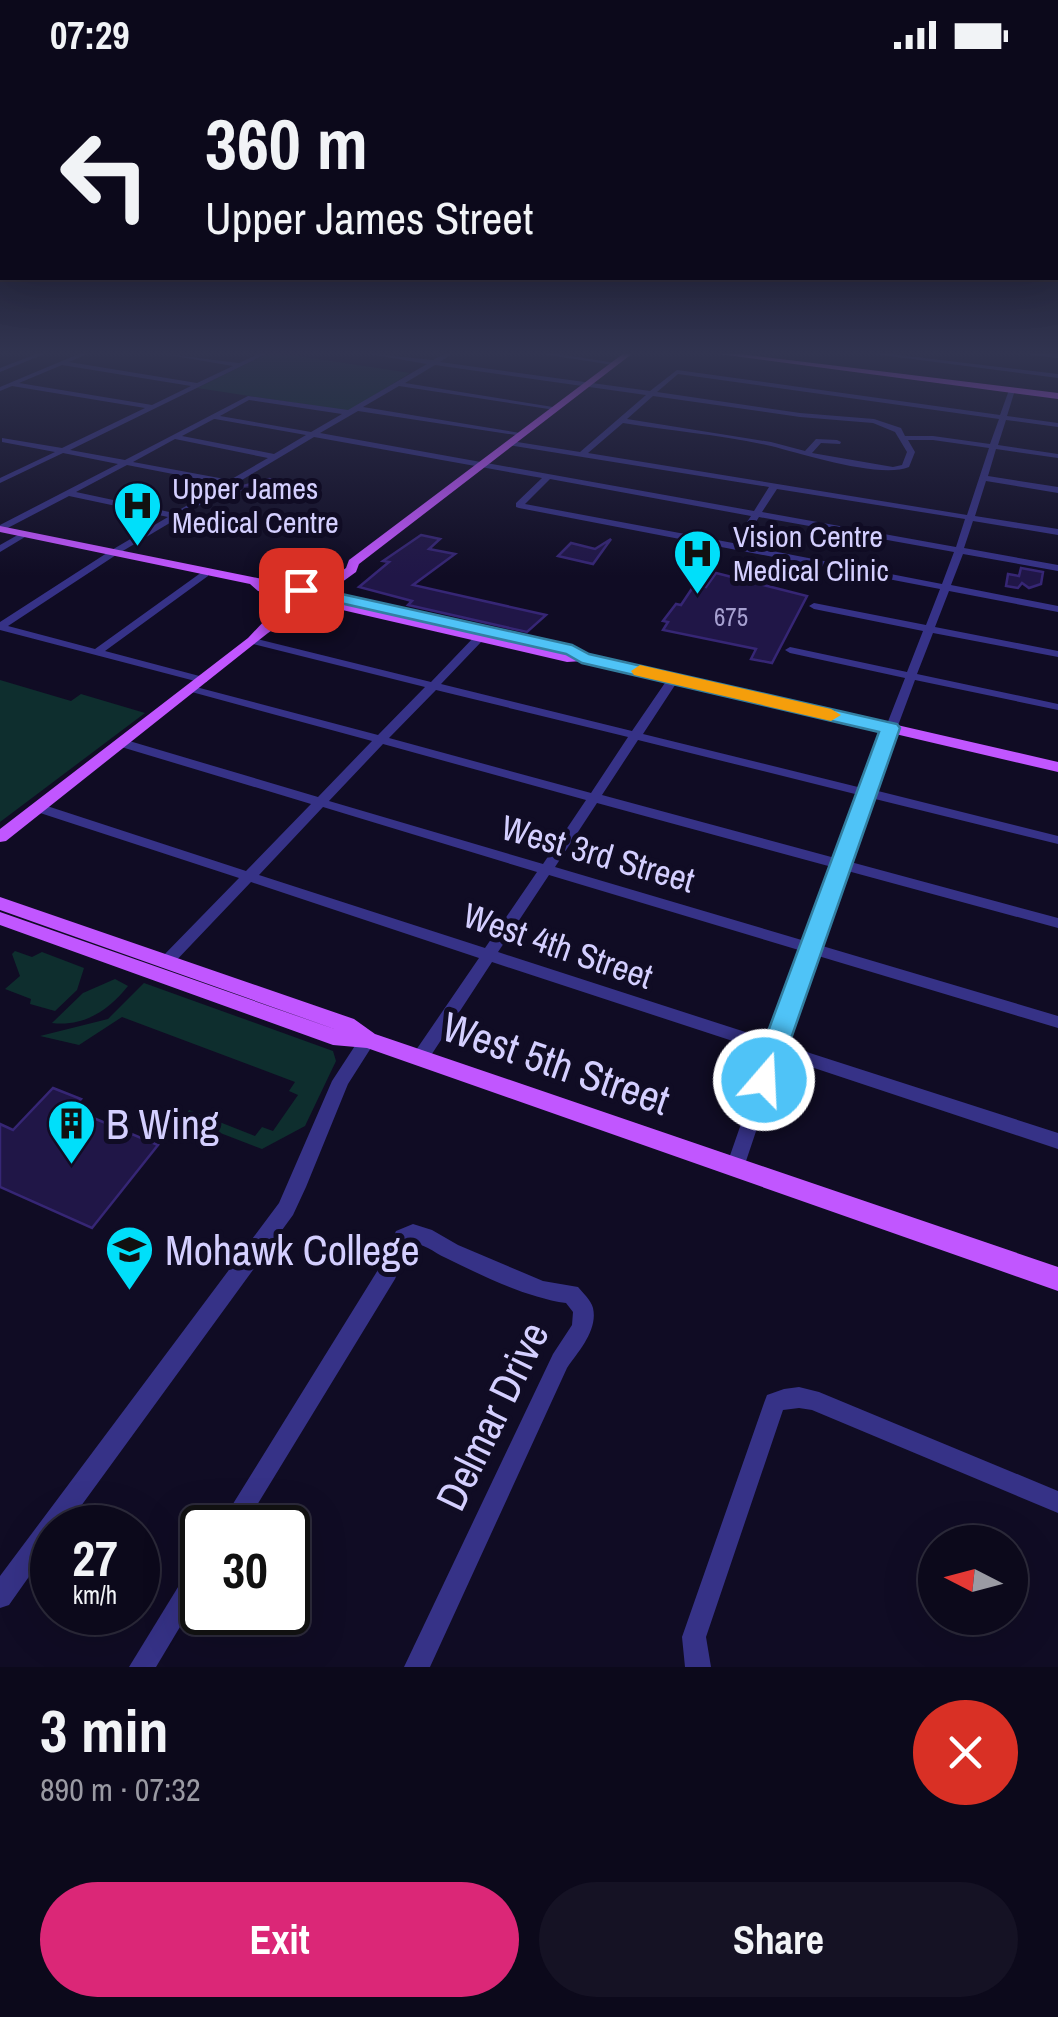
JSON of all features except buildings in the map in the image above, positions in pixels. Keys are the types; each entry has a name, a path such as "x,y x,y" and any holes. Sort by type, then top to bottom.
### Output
{"main road":[{"path":"2,839 530,428"},
{"path":"0,528 572,650 582,658"},
{"path":"311,596 566,658 674,678 1058,767"},
{"name":"West 5th Street","path":"0,903 347,1024 368,1040 1058,1279"},
{"name":"West 5th Street","path":"0,918 340,1040 368,1040"}],"street":[{"path":"0,481 111,428"},
{"path":"0,528 195,428"},
{"path":"270,428 1058,568"},
{"path":"0,627 113,554 329,428"},
{"path":"475,428 522,434"},
{"path":"582,454 611,428"},
{"path":"667,428 901,470 911,452 906,438"},
{"path":"886,428 906,438 1058,456"},
{"path":"735,1166 840,862 959,551 998,428"},
{"path":"3,441 15,435"},
{"path":"175,438 277,458"},
{"path":"3,441 234,483"},
{"path":"807,454 819,441 837,442"},
{"path":"511,442 1058,532"},
{"path":"548,478 519,505 1058,608"},
{"path":"983,478 1058,490"},
{"path":"735,547 775,485"},
{"path":"67,494 177,516"},
{"path":"0,549 26,534"},
{"path":"97,652 206,574"},
{"path":"814,606 1058,654"},
{"path":"0,627 97,652 380,741 1058,922"},
{"path":"166,962 480,638"},
{"path":"253,641 1058,840"},
{"path":"790,650 1058,706"},
{"path":"420,1058 674,678"},
{"name":"West 3rd Street","path":"122,744 1058,1022"},
{"name":"West 4th Street","path":"39,808 1058,1141"},
{"path":"0,1596 280,1219 298,1188 329,1099 368,1040"},
{"name":"Delmar Drive","path":"242,1505 388,1272 403,1237 413,1233 424,1236 542,1290 570,1294 583,1308 582,1328 560,1361 417,1667"},
{"path":"698,1667 694,1637 766,1432 768,1415 776,1403 792,1395 814,1398 834,1410 1058,1502"},
{"path":"142,1667 180,1605"}],"green space":[{"path":"0,680 71,701 81,694 145,713 0,822"},
{"path":"15,951 32,957 42,952 84,968 77,990 55,1011 30,1004 31,999 5,989 20,976 12,954"},
{"path":"115,979 128,986 104,1009 75,1022 52,1023 83,993"},
{"path":"144,983 333,1051 336,1061 305,1126 262,1149 184,1119 189,1110 255,1136 262,1127 273,1131 298,1095 289,1091 295,1082 122,1017 79,1045 40,1036 108,1019"}],"slow traffic":[{"path":"640,671 831,715"}],"place":[{"name":"Upper James Medical Centre","path":"137,548"},
{"name":"Vision Centre Medical Clinic","path":"698,596"},
{"name":"B Wing","path":"71,1166"},
{"name":"Mohawk College","path":"130,1292"}],"route":[{"path":"301,590 572,650 582,658 890,728 764,1080"}]}
